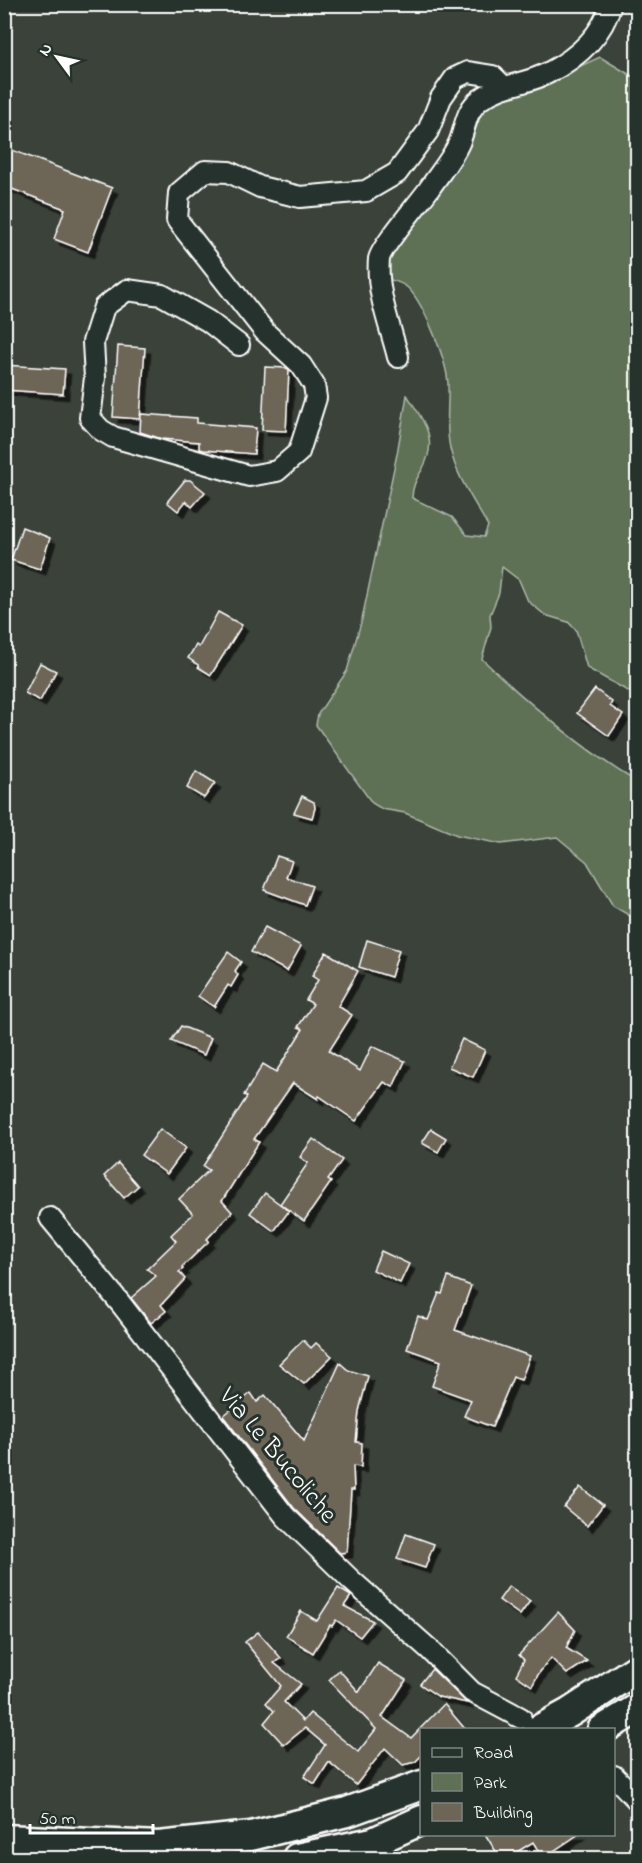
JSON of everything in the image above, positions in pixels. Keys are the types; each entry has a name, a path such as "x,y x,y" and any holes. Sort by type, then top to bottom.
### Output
{"highway":[{"path":"530,1724 569,1713 638,1668"},
{"path":"605,1728 638,1708"},
{"path":"4,1839 159,1846 251,1836 347,1812 420,1786"},
{"path":"297,1858 373,1842 420,1821"}],"street":[{"path":"398,357 379,286 379,256 429,190 459,142 466,117 479,100 504,87 548,73 578,52 595,39 604,25 611,4"},
{"path":"239,345 208,321 162,295 127,290 104,307 93,342 95,378 90,418 101,430 113,438 249,476 278,471 298,452 316,398 314,385 301,365 265,332 177,220 179,193 205,171 229,172 260,187 300,197 366,191 397,173 428,131 441,98 455,78 468,72 493,76 504,87"},
{"name":"Via Le Bucoliche","path":"50,1218 121,1304 285,1516 352,1581 429,1649 472,1692 530,1724"},
{"path":"615,1777 638,1801"}],"green space":[{"path":"600,57 637,79 637,695 587,668 576,630 568,622 545,615 528,601 519,580 502,567 499,593 490,615 491,627 482,659 556,725 595,755 637,782 637,920 613,906 587,862 557,837 501,844 457,835 405,813 382,809 372,803 316,725 318,714 347,671 362,619 397,454 407,395 427,430 430,447 428,457 415,482 412,498 452,517 467,535 484,537 488,526 466,488 450,448 447,374 439,348 421,307 408,288 382,277 385,256 468,149 482,112 494,102"}],"building":[{"path":"4,147 112,188 88,252 54,239 65,209 4,186"},
{"path":"118,346 145,348 140,419 113,417"},
{"path":"4,365 65,369 63,394 4,390"},
{"path":"265,367 289,370 286,431 262,430"},
{"path":"141,414 197,418 197,423 256,428 254,454 203,450 199,449 199,442 162,439 140,432"},
{"path":"185,480 190,480 205,492 192,507 186,501 178,511 167,502"},
{"path":"22,527 50,538 40,569 11,560"},
{"path":"218,612 242,625 211,675 188,658 196,645 199,647"},
{"path":"40,663 56,671 40,701 25,693"},
{"path":"595,689 612,702 610,706 623,715 609,736 577,713"},
{"path":"196,771 215,783 204,798 187,788"},
{"path":"302,796 314,802 312,818 294,813"},
{"path":"277,856 292,861 286,877 312,886 305,905 264,890"},
{"path":"265,927 301,946 287,971 251,952"},
{"path":"367,940 399,950 391,977 359,967"},
{"path":"228,952 241,962 235,971 238,975 231,987 228,985 214,1007 198,996"},
{"path":"326,952 358,971 338,1006 352,1015 329,1051 360,1071 372,1046 405,1061 393,1087 384,1082 356,1121 319,1096 318,1099 293,1083 254,1139 259,1142 222,1201 232,1212 207,1239 209,1241 182,1267 183,1269 179,1272 185,1279 161,1305 166,1311 151,1323 131,1298 156,1276 147,1269 176,1241 171,1235 193,1214 179,1199 209,1170 203,1166 247,1097 244,1095 263,1064 276,1072 303,1029 298,1027 313,1004 306,1000 318,980 312,976"},
{"path":"181,1026 211,1038 204,1055 171,1041"},
{"path":"462,1039 485,1050 473,1077 449,1067"},
{"path":"160,1129 186,1148 167,1174 141,1155"},
{"path":"431,1129 446,1138 438,1152 422,1143"},
{"path":"313,1139 342,1160 328,1180 331,1182 304,1221 280,1204 308,1163 300,1157"},
{"path":"118,1163 138,1186 124,1198 104,1176"},
{"path":"265,1193 289,1211 274,1231 250,1213"},
{"path":"381,1251 409,1264 400,1283 373,1270"},
{"path":"448,1277 471,1286 455,1330 530,1356 521,1380 513,1377 492,1427 464,1416 471,1400 432,1386 441,1361 407,1349 418,1316 428,1320"},
{"path":"303,1340 311,1348 316,1343 332,1356 304,1384 279,1364"},
{"path":"340,1363 348,1370 368,1376 359,1411 356,1442 362,1443 361,1467 353,1466 354,1490 351,1490 347,1552 340,1553 294,1508 223,1416 251,1393 257,1402 265,1395 304,1441"},
{"path":"580,1487 603,1505 587,1526 564,1507"},
{"path":"406,1534 434,1544 425,1568 397,1559"},
{"path":"509,1586 530,1601 520,1615 499,1600"},
{"path":"338,1588 351,1596 344,1606 373,1621 360,1637 336,1620 332,1626 330,1625 313,1653 286,1636 301,1611 317,1621"},
{"path":"558,1612 575,1630 566,1648 587,1661 567,1674 551,1658 532,1686 516,1675 524,1660 519,1655"},
{"path":"258,1632 281,1658 274,1663 301,1684 284,1702 303,1721 310,1713 358,1752 376,1729 329,1680 339,1670 359,1692 378,1663 406,1680 382,1717 411,1738 420,1729 420,1757 415,1762 403,1765 385,1748 356,1785 329,1762 315,1784 304,1777 325,1745 305,1728 284,1745 264,1723 274,1711 266,1703 281,1686 245,1642"},
{"path":"432,1669 467,1703 439,1697 420,1684"},
{"path":"444,1704 464,1728 421,1728"},
{"path":"486,1836 576,1836 543,1858 533,1842 507,1858 500,1858"}]}
